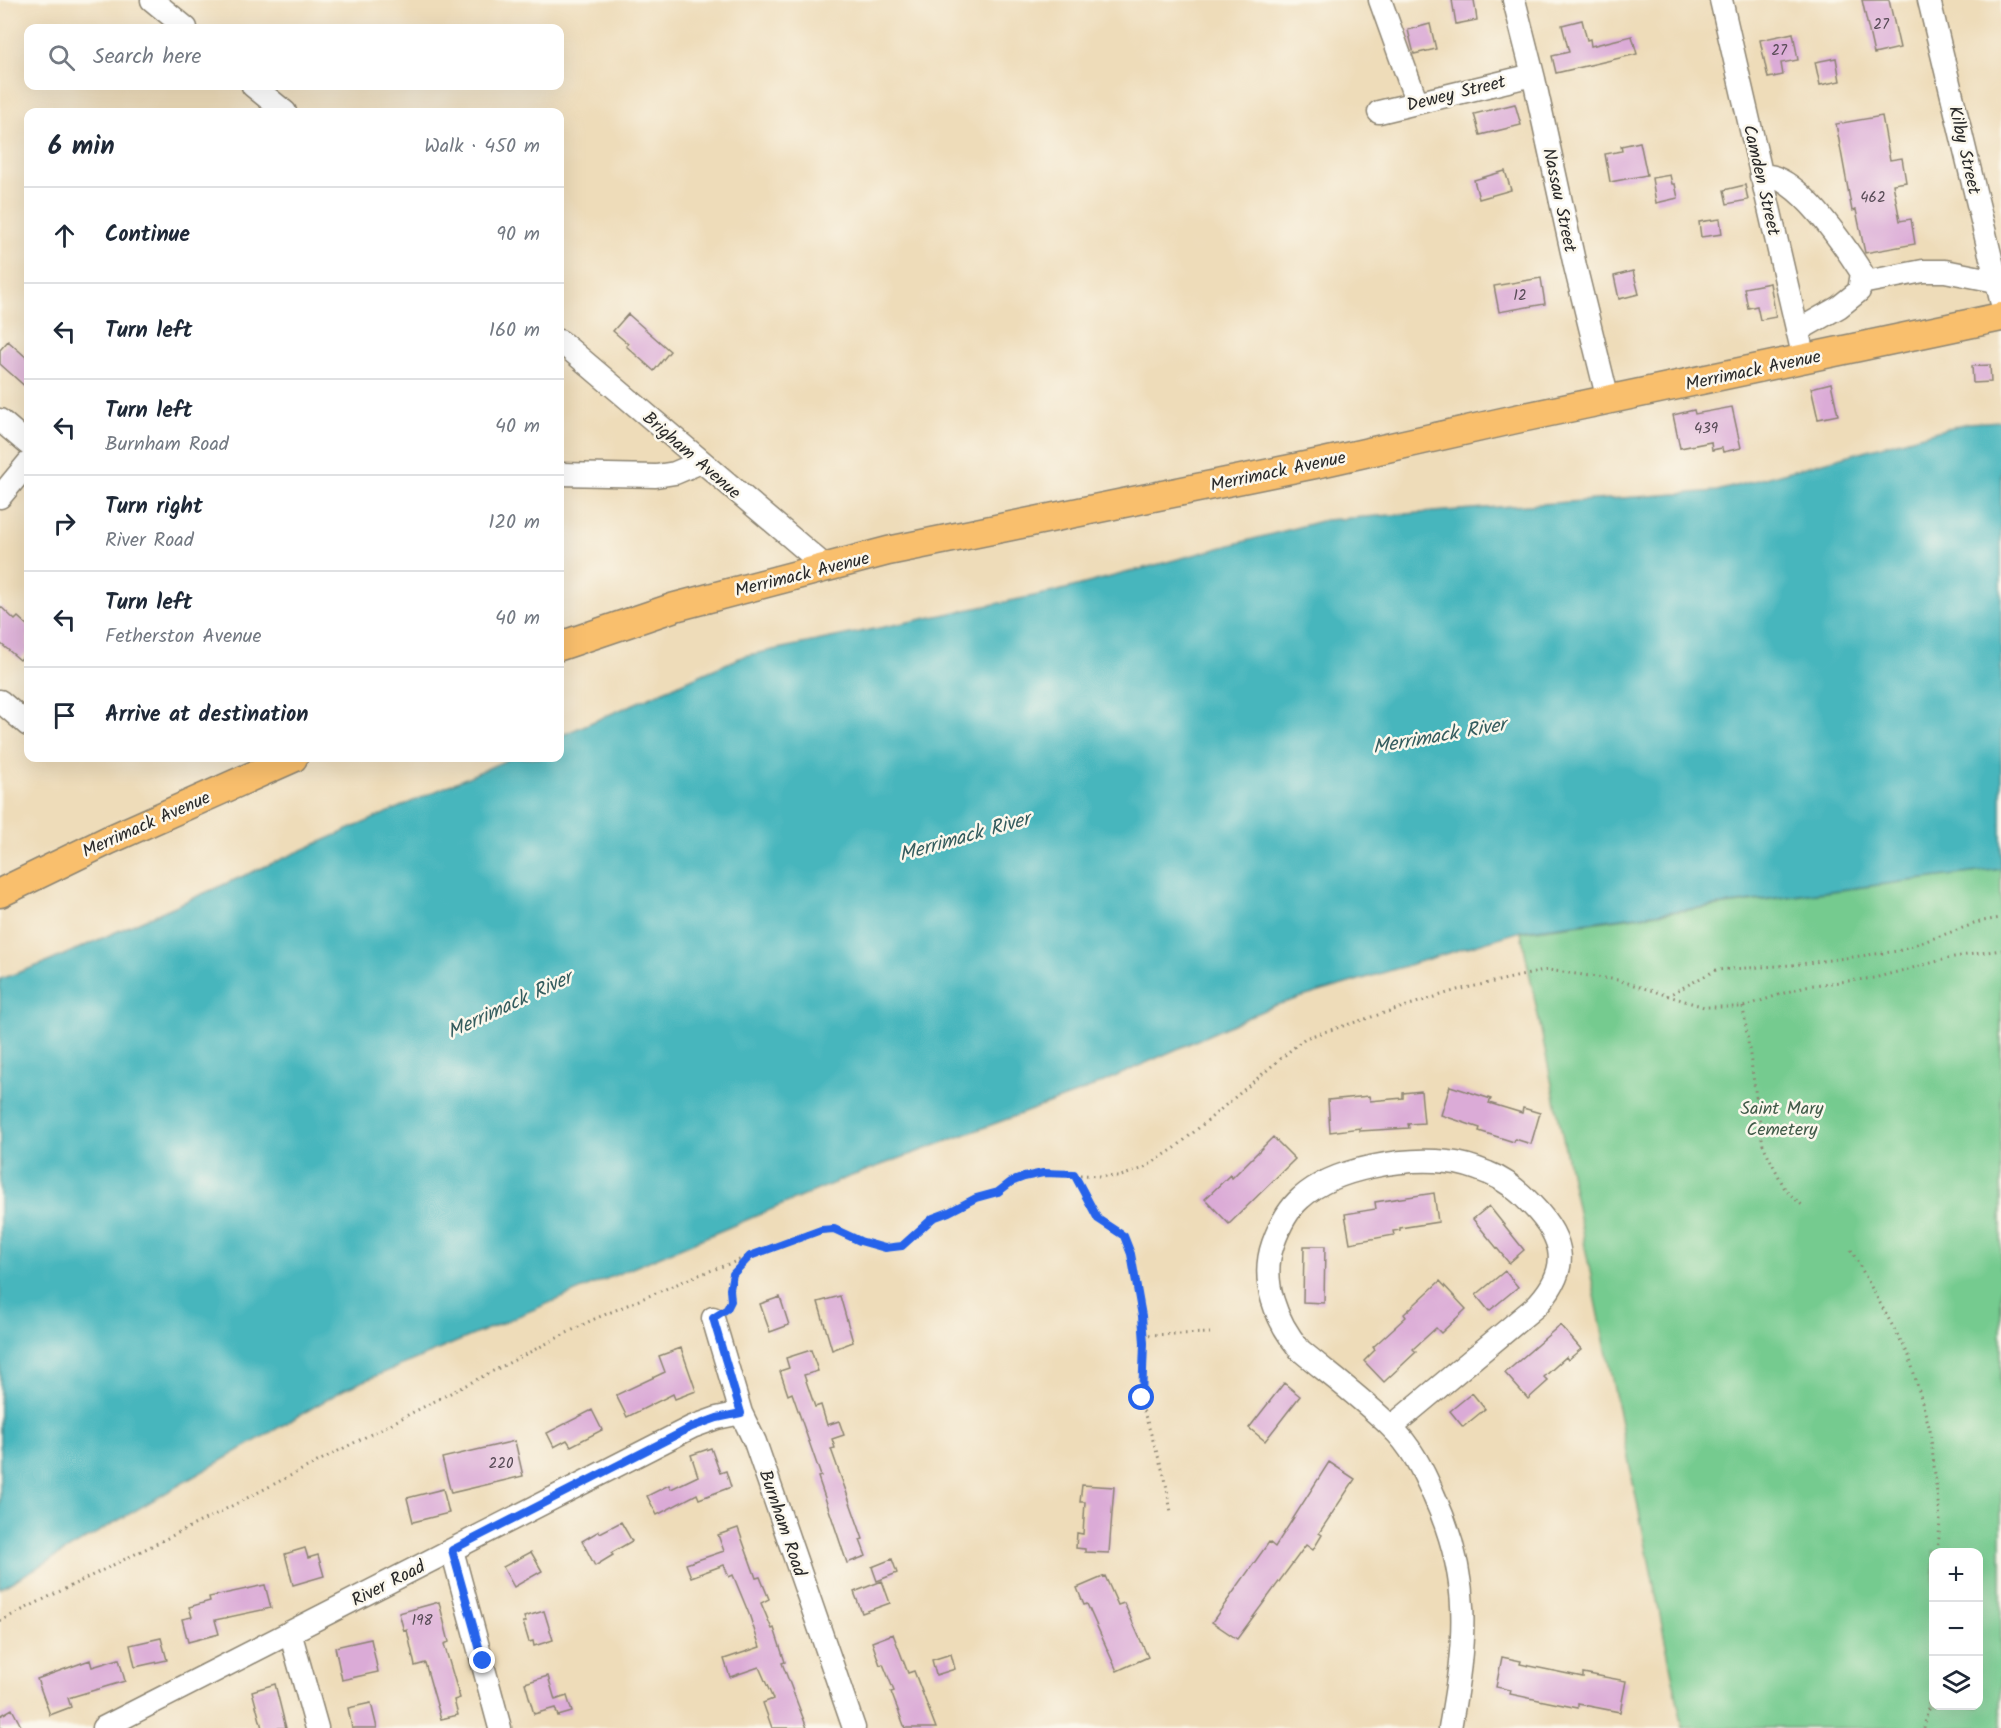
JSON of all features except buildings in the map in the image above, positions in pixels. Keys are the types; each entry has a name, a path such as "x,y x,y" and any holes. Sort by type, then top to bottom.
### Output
{"main road":[{"name":"Merrimack Avenue","path":"564,645 675,607 888,551 1309,465 2001,317"},
{"name":"Merrimack Avenue","path":"0,893 108,840 284,762"}],"street":[{"path":"152,0 181,24"},
{"path":"1380,0 1417,103"},
{"name":"Nassau Street","path":"1514,0 1608,400"},
{"name":"Camden Street","path":"1721,0 1804,359"},
{"name":"Kilby Street","path":"1929,0 1999,291"},
{"name":"Dewey Street","path":"1379,112 1533,75"},
{"path":"258,90 280,108"},
{"path":"1761,176 1779,178 1808,201 1862,273 1859,291 1839,307 1797,331"},
{"path":"1861,283 1923,271 1945,271 1999,291"},
{"name":"Brigham Avenue","path":"564,344 826,567"},
{"path":"0,420 24,441"},
{"path":"564,474 656,476 675,473 701,462"},
{"path":"0,497 24,469"},
{"path":"0,701 24,722"},
{"path":"1391,1427 1535,1307 1549,1292 1558,1273 1560,1254 1554,1232 1525,1198 1490,1173 1450,1162 1426,1161 1340,1175 1300,1198 1286,1215 1272,1249 1270,1291 1279,1320 1288,1336 1300,1350 1391,1427 1409,1448 1423,1470 1449,1533 1458,1564 1463,1634 1461,1667 1450,1728"},
{"name":"Burnham Road","path":"713,1318 741,1413 755,1442 854,1728"},
{"name":"River Road","path":"103,1728 134,1721 290,1632 692,1427 741,1413"},
{"path":"452,1550 500,1728"},
{"path":"290,1632 317,1728"}],"path":[{"path":"1667,996 1716,970 1792,965 1898,951 1975,923 2001,918"},
{"path":"0,1621 218,1513 592,1320 750,1256 821,1230 834,1229 860,1241 885,1248 902,1246 933,1218 976,1198 998,1192 1011,1182 1024,1177 1043,1173 1118,1177 1144,1168 1175,1148 1305,1038 1456,990 1548,970 1618,980 1704,1007 1743,1006 1804,986 1874,978 1954,957 2001,950"},
{"path":"1743,1006 1763,1144 1786,1191 1803,1206"},
{"path":"1074,1174 1098,1219 1119,1232 1128,1243 1138,1284 1143,1335 1142,1406 1165,1478 1171,1512"},
{"path":"1851,1250 1909,1356 1930,1430 1940,1520 1938,1548"},
{"path":"713,1318 727,1309 731,1301 730,1289 733,1274 750,1256"},
{"path":"1143,1335 1210,1333"},
{"path":"1924,1728 1930,1694 1933,1656"}],"green space":[{"name":"Saint Mary Cemetery","path":"2001,869 2001,1728 1683,1728 1521,932"}],"water":[{"name":"Merrimack River","path":"2001,421 2001,869 1521,931 1273,1006 1081,1092 846,1178 345,1389 0,1589 0,979 48,962 502,762 564,762 564,734 744,656 1058,591 1325,520 1717,491 1967,423"}],"route":[{"path":"483,1661 452,1550 692,1427 741,1413 713,1318 727,1309 731,1301 730,1289 733,1274 750,1256 821,1230 834,1229 860,1241 885,1248 902,1246 933,1218 976,1198 998,1192 1011,1182 1043,1173 1074,1174 1098,1219 1124,1236 1128,1243 1138,1284 1142,1316 1144,1355 1142,1398"}]}
